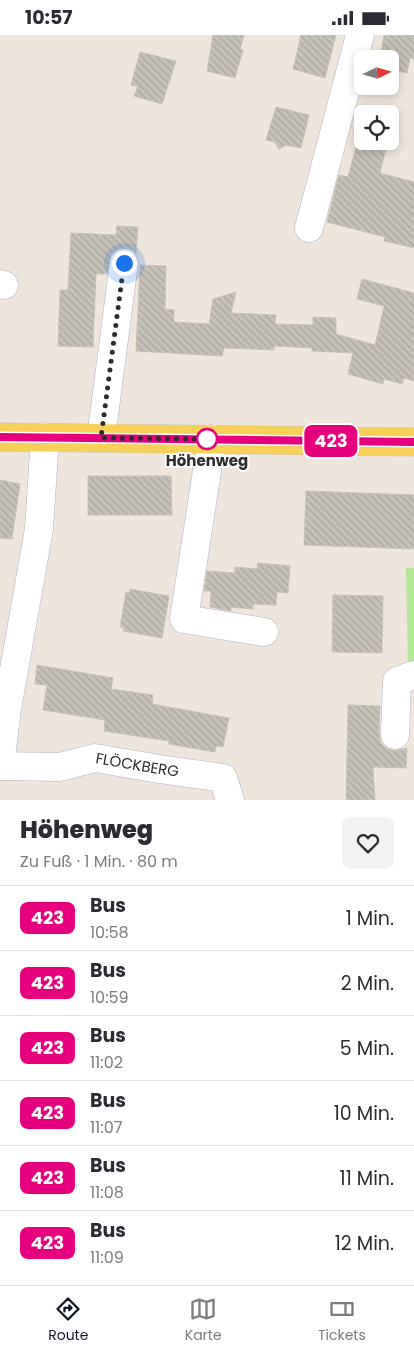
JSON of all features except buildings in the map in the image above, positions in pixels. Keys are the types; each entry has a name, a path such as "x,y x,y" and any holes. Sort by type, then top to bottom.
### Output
{"main road":[{"path":"0,437 414,442"}],"street":[{"path":"309,228 360,35"},
{"path":"101,438 124,263"},
{"path":"0,766 7,709 39,529 45,437"},
{"path":"212,439 184,619 264,632"},
{"path":"395,735 397,681 414,675"},
{"name":"FLÖCKBERG","path":"0,766 60,767 95,758 222,778 230,800"}],"green space":[{"path":"406,568 414,568 414,671 408,671"}],"bus line":[{"name":"423","path":"0,437 414,442"}],"place":[{"name":"Höhenweg","path":"207,439"}],"route":[{"path":"124,263 101,438 207,439"}]}
